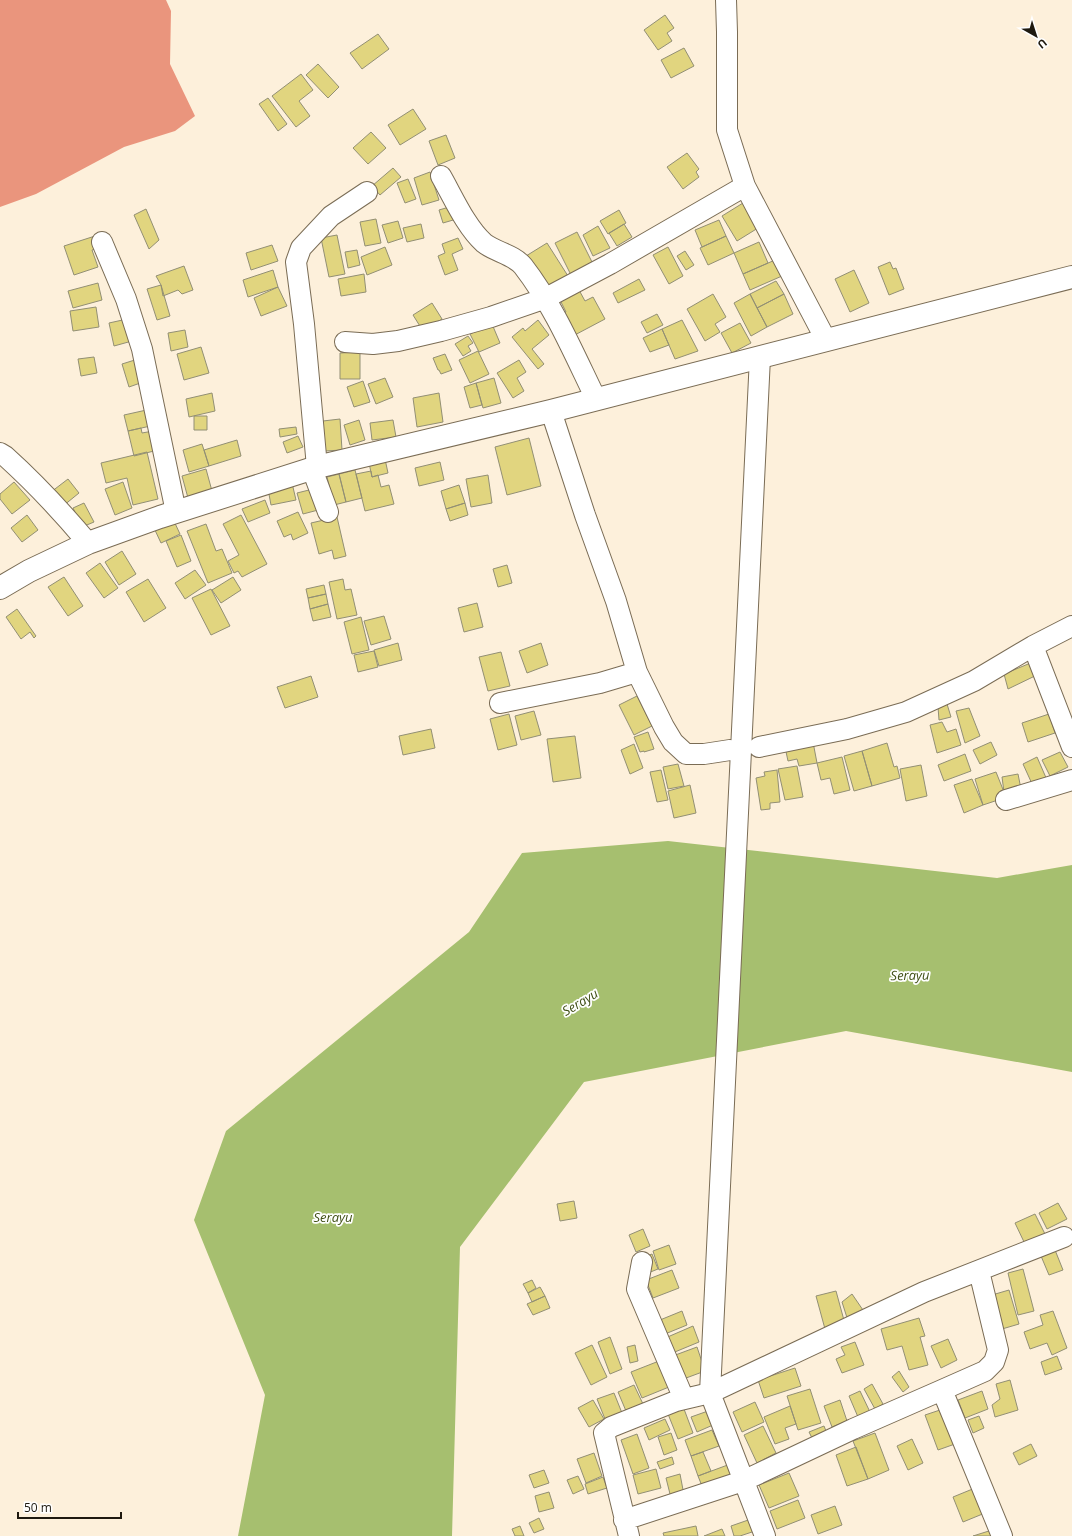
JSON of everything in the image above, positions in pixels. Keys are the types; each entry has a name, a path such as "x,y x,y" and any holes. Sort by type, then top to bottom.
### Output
{"main road":[{"path":"0,588 29,571 88,543 176,512 315,468 551,411 1072,277"}],"street":[{"path":"727,0 726,130 745,186 826,340"},
{"path":"441,176 471,228 484,243 506,253 521,265 546,298 596,399"},
{"path":"345,342 373,344 398,341 491,317 546,298 610,264 745,186"},
{"path":"328,512 315,468 304,324 296,262 301,248 331,216 367,192"},
{"path":"102,242 126,300 142,349 176,512"},
{"path":"760,357 710,1393 765,1536"},
{"path":"551,411 585,515 616,601 637,672 664,727 673,742 686,754 704,754 730,750"},
{"path":"0,453 27,476 58,507 88,543"},
{"path":"759,747 847,729 906,712 974,681 1033,646 1072,626"},
{"path":"1033,646 1072,747"},
{"path":"500,703 600,683 637,672"},
{"path":"1006,800 1072,780"},
{"path":"979,1271 998,1350 994,1362 985,1371 853,1429 744,1481 627,1528 604,1433 611,1427 676,1401 710,1393 924,1292 1064,1237"},
{"path":"642,1262 638,1289 684,1399"},
{"path":"942,1390 1002,1536"}],"shaded area":[{"path":"0,0 166,0 171,11 170,64 195,116 175,131 124,147 36,194 0,207"}],"water":[{"name":"Serayu","path":"668,841 997,878 1072,865 1072,1072 846,1031 584,1082 460,1247 452,1536 238,1536 265,1395 194,1220 226,1131 469,932 522,853"}],"building":[{"path":"665,15 674,28 667,33 672,41 658,50 644,30"},
{"path":"378,34 389,49 362,69 350,53"},
{"path":"684,48 694,66 671,78 661,60"},
{"path":"318,64 339,87 328,98 306,75"},
{"path":"301,74 313,90 299,101 310,116 296,127 272,96"},
{"path":"268,98 287,124 278,131 259,104"},
{"path":"413,109 426,129 400,145 388,125"},
{"path":"371,132 386,148 368,164 353,148"},
{"path":"446,135 455,158 438,165 429,141"},
{"path":"687,153 699,169 696,172 699,177 683,189 667,167"},
{"path":"393,168 401,177 380,195 372,186"},
{"path":"430,172 439,200 422,205 414,178"},
{"path":"408,179 416,199 405,203 397,183"},
{"path":"743,203 758,228 737,241 722,216"},
{"path":"456,205 460,218 443,223 439,210"},
{"path":"146,209 159,240 149,249 134,215"},
{"path":"619,210 626,223 608,234 600,221"},
{"path":"376,219 381,243 365,246 360,222"},
{"path":"719,220 726,236 702,247 695,230"},
{"path":"398,221 403,238 388,243 382,225"},
{"path":"421,224 424,238 407,242 403,228"},
{"path":"624,224 632,237 617,246 609,233"},
{"path":"598,226 610,248 593,256 583,235"},
{"path":"577,232 594,266 572,277 555,243"},
{"path":"337,235 345,274 329,277 321,238"},
{"path":"95,236 99,248 92,250 98,267 74,275 64,246"},
{"path":"726,236 734,253 708,265 700,248"},
{"path":"458,238 463,249 452,254 458,270 445,275 438,256 445,253 442,244"},
{"path":"759,242 768,263 743,274 734,253"},
{"path":"547,243 568,276 546,288 526,256"},
{"path":"272,245 278,261 251,270 246,253"},
{"path":"385,247 392,265 367,275 361,257"},
{"path":"668,247 683,276 669,284 653,255"},
{"path":"357,250 360,265 348,268 345,252"},
{"path":"685,251 694,265 686,270 677,256"},
{"path":"775,260 782,276 750,290 743,274"},
{"path":"890,262 893,269 896,268 904,289 889,295 878,267"},
{"path":"184,266 193,290 182,294 178,290 163,296 161,285 156,276"},
{"path":"273,270 278,287 248,297 243,280"},
{"path":"854,270 869,303 850,312 835,279"},
{"path":"364,274 366,292 341,296 338,279"},
{"path":"639,279 645,290 618,303 613,293"},
{"path":"776,281 784,294 757,308 750,294"},
{"path":"98,283 102,300 73,308 68,291"},
{"path":"161,285 170,316 157,320 147,289"},
{"path":"278,287 287,306 261,316 254,298"},
{"path":"579,290 585,301 593,297 605,319 571,337 560,316 566,312 560,300"},
{"path":"713,294 726,317 715,324 720,332 705,341 687,309"},
{"path":"750,294 767,327 751,336 734,303"},
{"path":"784,294 793,314 767,327 757,308"},
{"path":"432,303 442,319 423,331 413,315"},
{"path":"96,307 99,327 73,331 70,311"},
{"path":"657,314 663,325 647,333 641,322"},
{"path":"127,319 132,341 114,346 109,323"},
{"path":"538,320 549,335 532,349 544,364 538,369 512,337 523,328 525,331"},
{"path":"682,320 698,351 675,359 662,329"},
{"path":"740,323 751,343 732,353 721,333"},
{"path":"492,324 500,343 479,352 470,334"},
{"path":"662,329 669,345 650,352 643,338"},
{"path":"185,330 188,347 171,351 168,333"},
{"path":"468,336 473,343 468,346 471,351 463,356 455,344"},
{"path":"201,347 209,373 184,380 177,354"},
{"path":"478,351 489,374 470,383 459,360"},
{"path":"360,352 360,379 340,379 340,353"},
{"path":"445,354 452,370 441,374 433,358"},
{"path":"94,357 97,373 81,376 78,359"},
{"path":"138,359 146,381 129,387 122,364"},
{"path":"519,360 526,372 517,378 524,391 513,398 497,373"},
{"path":"385,378 393,397 376,404 368,384"},
{"path":"494,378 501,403 483,408 476,383"},
{"path":"363,381 370,402 354,407 347,387"},
{"path":"476,383 482,405 470,408 464,387"},
{"path":"212,393 215,411 189,417 186,399"},
{"path":"439,393 443,422 417,427 413,398"},
{"path":"151,409 155,425 128,431 124,415"},
{"path":"194,416 207,416 207,430 194,430"},
{"path":"340,419 342,450 325,451 323,421"},
{"path":"359,420 365,440 350,445 344,425"},
{"path":"393,420 396,437 372,440 370,423"},
{"path":"296,427 297,434 280,437 279,429"},
{"path":"141,428 142,433 153,431 158,450 134,456 128,431"},
{"path":"298,436 303,447 287,453 283,442"},
{"path":"529,438 541,486 507,495 495,447"},
{"path":"237,440 241,456 209,466 204,450"},
{"path":"202,444 209,466 189,472 183,450"},
{"path":"147,452 158,499 133,505 127,478 106,483 101,463"},
{"path":"385,459 388,473 372,477 369,463"},
{"path":"440,462 444,480 419,486 415,468"},
{"path":"206,469 212,491 188,498 182,476"},
{"path":"355,470 362,498 346,502 339,474"},
{"path":"371,471 372,477 378,475 381,487 389,485 394,504 365,511 356,474"},
{"path":"339,474 346,502 334,505 327,477"},
{"path":"488,475 492,503 471,507 466,479"},
{"path":"68,479 79,493 63,506 51,492"},
{"path":"14,482 30,500 12,514 0,499 0,494"},
{"path":"123,482 132,508 115,515 105,489"},
{"path":"292,483 296,500 271,505 268,489"},
{"path":"459,485 465,503 446,509 441,491"},
{"path":"317,488 322,509 303,514 297,493"},
{"path":"265,500 270,513 248,522 242,509"},
{"path":"84,503 94,522 82,527 73,508"},
{"path":"465,503 468,515 450,521 446,509"},
{"path":"298,512 308,533 293,540 291,534 284,537 277,521"},
{"path":"27,515 38,530 22,542 11,528"},
{"path":"241,515 267,564 242,577 238,571 234,573 228,561 239,555 223,524"},
{"path":"337,517 346,556 334,559 332,550 319,554 311,523"},
{"path":"173,519 180,534 161,543 154,528"},
{"path":"206,524 216,551 222,549 232,573 208,583 187,531"},
{"path":"181,535 191,561 177,567 166,541"},
{"path":"122,551 136,574 119,585 105,562"},
{"path":"100,563 118,588 104,598 86,573"},
{"path":"507,565 512,583 498,587 493,569"},
{"path":"195,570 206,585 185,599 175,583"},
{"path":"64,577 83,606 68,616 48,587"},
{"path":"233,577 241,590 221,603 212,590"},
{"path":"148,579 166,608 144,622 126,592"},
{"path":"343,579 345,590 351,589 357,615 337,619 329,582"},
{"path":"324,585 326,594 308,598 306,589"},
{"path":"211,589 230,626 211,635 192,598"},
{"path":"326,594 328,604 310,609 308,598"},
{"path":"477,603 483,627 464,632 458,608"},
{"path":"328,604 331,617 313,621 310,609"},
{"path":"17,609 36,636 34,638 30,632 21,639 6,617"},
{"path":"384,616 391,639 371,645 364,621"},
{"path":"361,617 369,650 352,654 344,622"},
{"path":"398,643 402,660 379,666 374,650"},
{"path":"541,643 548,665 527,673 519,651"},
{"path":"374,651 378,667 358,672 354,655"},
{"path":"501,652 510,686 488,691 479,657"},
{"path":"1033,662 1039,674 1008,689 1004,674"},
{"path":"311,676 318,697 285,708 277,687"},
{"path":"637,696 652,726 634,735 619,705"},
{"path":"947,704 951,717 939,720 938,707"},
{"path":"969,708 980,736 965,743 956,711"},
{"path":"534,711 541,735 521,740 515,716"},
{"path":"509,714 517,745 498,750 490,719"},
{"path":"1049,714 1055,733 1028,742 1022,723"},
{"path":"942,722 947,732 956,729 961,745 937,753 930,725"},
{"path":"431,729 435,748 403,755 399,736"},
{"path":"648,732 654,749 640,752 634,737"},
{"path":"575,736 581,778 553,782 547,739"},
{"path":"813,742 817,763 799,766 797,759 788,761 785,747"},
{"path":"991,742 997,755 980,764 973,750"},
{"path":"887,743 894,767 897,766 900,778 872,786 862,751"},
{"path":"634,744 643,768 630,774 621,750"},
{"path":"862,751 872,786 854,791 844,756"},
{"path":"1060,752 1068,767 1050,776 1042,760"},
{"path":"965,754 971,771 944,781 938,765"},
{"path":"842,757 850,790 834,794 830,778 821,780 817,763"},
{"path":"1037,757 1047,780 1033,786 1023,764"},
{"path":"678,764 684,786 668,789 663,767"},
{"path":"921,765 927,796 906,801 900,769"},
{"path":"797,766 803,797 785,800 778,769"},
{"path":"661,770 668,800 657,802 650,772"},
{"path":"777,770 780,802 770,803 770,809 761,810 756,778 765,776 764,772"},
{"path":"996,772 1004,792 1004,798 983,805 975,779"},
{"path":"1018,774 1021,789 1004,792 1002,777"},
{"path":"972,779 983,805 964,813 954,785"},
{"path":"690,785 696,813 674,818 668,791"},
{"path":"574,1201 577,1218 560,1221 557,1204"},
{"path":"1058,1203 1067,1219 1047,1229 1039,1213"},
{"path":"1035,1214 1045,1234 1025,1244 1015,1223"},
{"path":"643,1229 650,1246 636,1252 629,1235"},
{"path":"669,1245 676,1264 659,1270 653,1251"},
{"path":"1055,1250 1063,1270 1049,1275 1041,1256"},
{"path":"652,1254 658,1269 648,1273 642,1258"},
{"path":"1023,1269 1034,1311 1018,1315 1008,1273"},
{"path":"672,1270 679,1288 653,1298 646,1280"},
{"path":"532,1280 536,1288 528,1293 523,1284"},
{"path":"540,1287 545,1296 532,1302 528,1293"},
{"path":"1009,1290 1019,1324 1002,1329 992,1295"},
{"path":"836,1291 845,1324 825,1329 816,1296"},
{"path":"852,1294 865,1313 849,1324 842,1302"},
{"path":"545,1296 550,1308 533,1315 527,1304"},
{"path":"682,1311 687,1325 665,1334 660,1320"},
{"path":"1053,1311 1067,1348 1052,1355 1047,1343 1030,1349 1024,1332 1043,1325 1040,1315"},
{"path":"919,1318 925,1336 920,1337 928,1365 909,1370 902,1346 887,1350 881,1329"},
{"path":"693,1326 699,1342 670,1354 663,1339"},
{"path":"610,1337 622,1369 610,1374 598,1342"},
{"path":"948,1339 957,1360 941,1368 931,1346"},
{"path":"855,1342 864,1365 842,1373 836,1359 845,1355 841,1347"},
{"path":"592,1345 607,1377 591,1385 575,1353"},
{"path":"635,1345 638,1361 630,1363 627,1347"},
{"path":"697,1347 705,1371 678,1381 670,1357"},
{"path":"1057,1356 1062,1369 1045,1375 1041,1362"},
{"path":"659,1361 669,1387 642,1398 631,1372"},
{"path":"795,1368 801,1386 764,1398 758,1380"},
{"path":"899,1371 909,1387 903,1392 892,1377"},
{"path":"1010,1380 1018,1410 995,1417 992,1405 1000,1399 996,1384"},
{"path":"872,1384 883,1404 875,1409 864,1389"},
{"path":"634,1385 643,1404 626,1411 618,1392"},
{"path":"810,1389 821,1423 798,1430 787,1396"},
{"path":"860,1391 870,1412 858,1417 849,1396"},
{"path":"982,1391 988,1409 965,1418 958,1400"},
{"path":"614,1393 622,1413 605,1419 597,1399"},
{"path":"593,1400 604,1419 589,1427 578,1408"},
{"path":"840,1400 847,1421 832,1427 824,1406"},
{"path":"755,1402 764,1422 742,1432 733,1412"},
{"path":"790,1406 796,1424 785,1428 789,1439 775,1444 764,1417"},
{"path":"684,1409 693,1433 678,1439 668,1414"},
{"path":"943,1409 955,1444 938,1450 925,1415"},
{"path":"708,1411 713,1425 697,1432 691,1417"},
{"path":"979,1416 984,1428 973,1433 968,1420"},
{"path":"665,1419 670,1430 649,1440 644,1428"},
{"path":"763,1426 776,1453 757,1463 744,1435"},
{"path":"824,1426 828,1436 814,1442 809,1432"},
{"path":"712,1430 719,1446 691,1456 685,1440"},
{"path":"671,1433 677,1450 664,1455 658,1437"},
{"path":"875,1433 889,1470 868,1479 853,1441"},
{"path":"637,1434 649,1468 633,1474 621,1440"},
{"path":"912,1439 923,1463 908,1470 897,1446"},
{"path":"1031,1444 1037,1456 1019,1465 1013,1453"},
{"path":"856,1447 868,1479 847,1486 836,1455"},
{"path":"703,1452 711,1471 698,1476 691,1456"},
{"path":"594,1453 602,1476 586,1483 577,1459"},
{"path":"672,1457 674,1464 660,1469 657,1462"},
{"path":"733,1463 738,1478 704,1491 698,1476"},
{"path":"656,1469 661,1488 638,1494 633,1475"},
{"path":"544,1470 549,1483 534,1488 529,1475"},
{"path":"789,1473 799,1496 769,1508 759,1485"},
{"path":"680,1474 684,1495 671,1498 666,1478"},
{"path":"578,1476 584,1489 573,1494 567,1480"},
{"path":"603,1477 607,1488 588,1494 585,1484"},
{"path":"975,1488 985,1513 963,1522 953,1497"},
{"path":"549,1492 554,1508 539,1512 535,1496"},
{"path":"798,1500 805,1518 777,1529 770,1511"},
{"path":"835,1506 842,1525 818,1534 811,1515"},
{"path":"539,1518 544,1529 534,1533 529,1523"},
{"path":"754,1518 758,1530 740,1536 734,1536 731,1526"},
{"path":"520,1526 524,1536 515,1536 512,1529"},
{"path":"696,1526 698,1536 664,1536 663,1533"},
{"path":"722,1529 725,1536 704,1536"},
{"path":"992,1530 995,1536 973,1536"}]}
